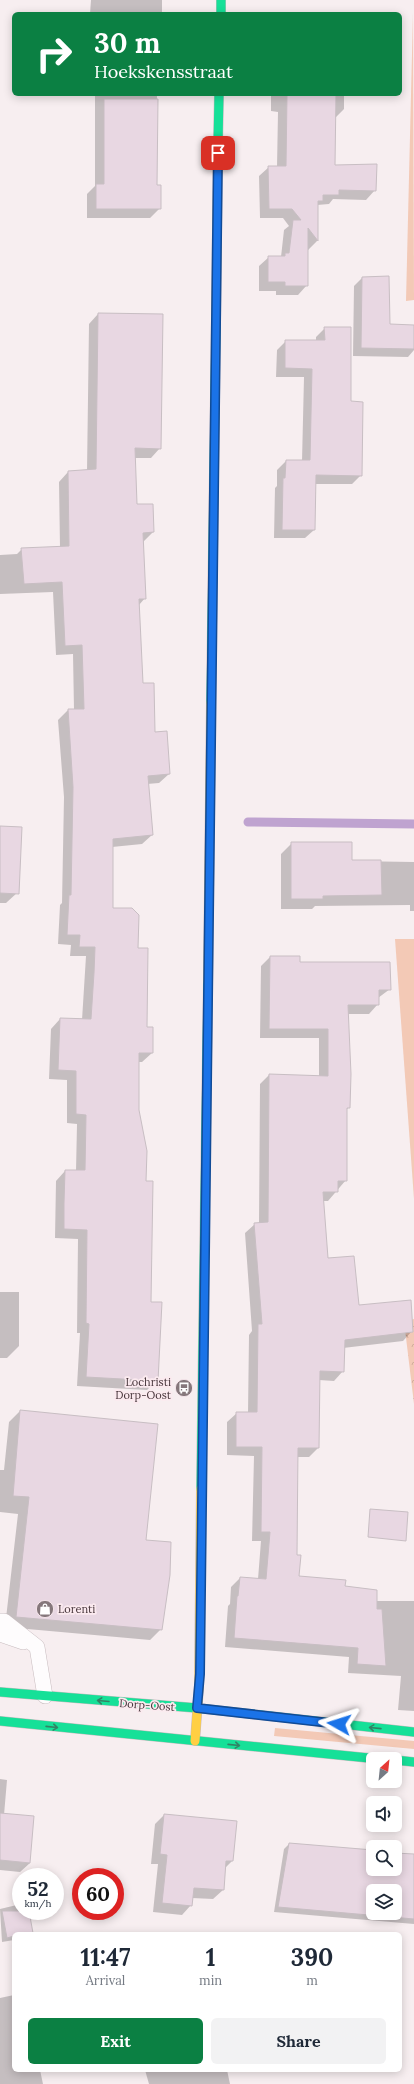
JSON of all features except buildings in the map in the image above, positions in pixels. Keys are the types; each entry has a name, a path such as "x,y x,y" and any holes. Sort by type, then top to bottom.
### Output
{"street":[{"path":"221,0 221,12"},
{"path":"195,1741 199,1687 219,96"},
{"name":"Dorp-Oost","path":"0,1692 197,1708 414,1732"},
{"path":"0,1721 366,1758"},
{"path":"402,1761 414,1762"}],"lane":[{"path":"0,1621 4,1621 37,1647 45,1696"},
{"path":"0,1634 37,1647"}],"green space":[{"path":"413,12 414,300 406,301"},
{"path":"395,939 414,939 414,1199"},
{"path":"414,1319 414,1404 404,1321"},
{"path":"275,1728 414,1741 414,1749 274,1736"}],"waterway":[{"path":"248,822 414,824"}],"traffic: fast":[{"path":"221,0 221,12"},
{"path":"218,144 219,96"},
{"path":"211,702 216,319"},
{"path":"201,1489 208,982"},
{"path":"0,1692 197,1708 414,1732"},
{"path":"0,1721 366,1758"},
{"path":"402,1761 414,1762"}],"traffic: slow":[{"path":"216,319 218,144"},
{"path":"208,982 211,702"},
{"path":"195,1741 199,1687 201,1489"}],"place":[{"name":"Lochristi Dorp-Oost","path":"184,1388"},
{"name":"Lorenti","path":"45,1609"}],"route":[{"path":"218,153 201,1483 200,1674 197,1708 339,1724"}]}
